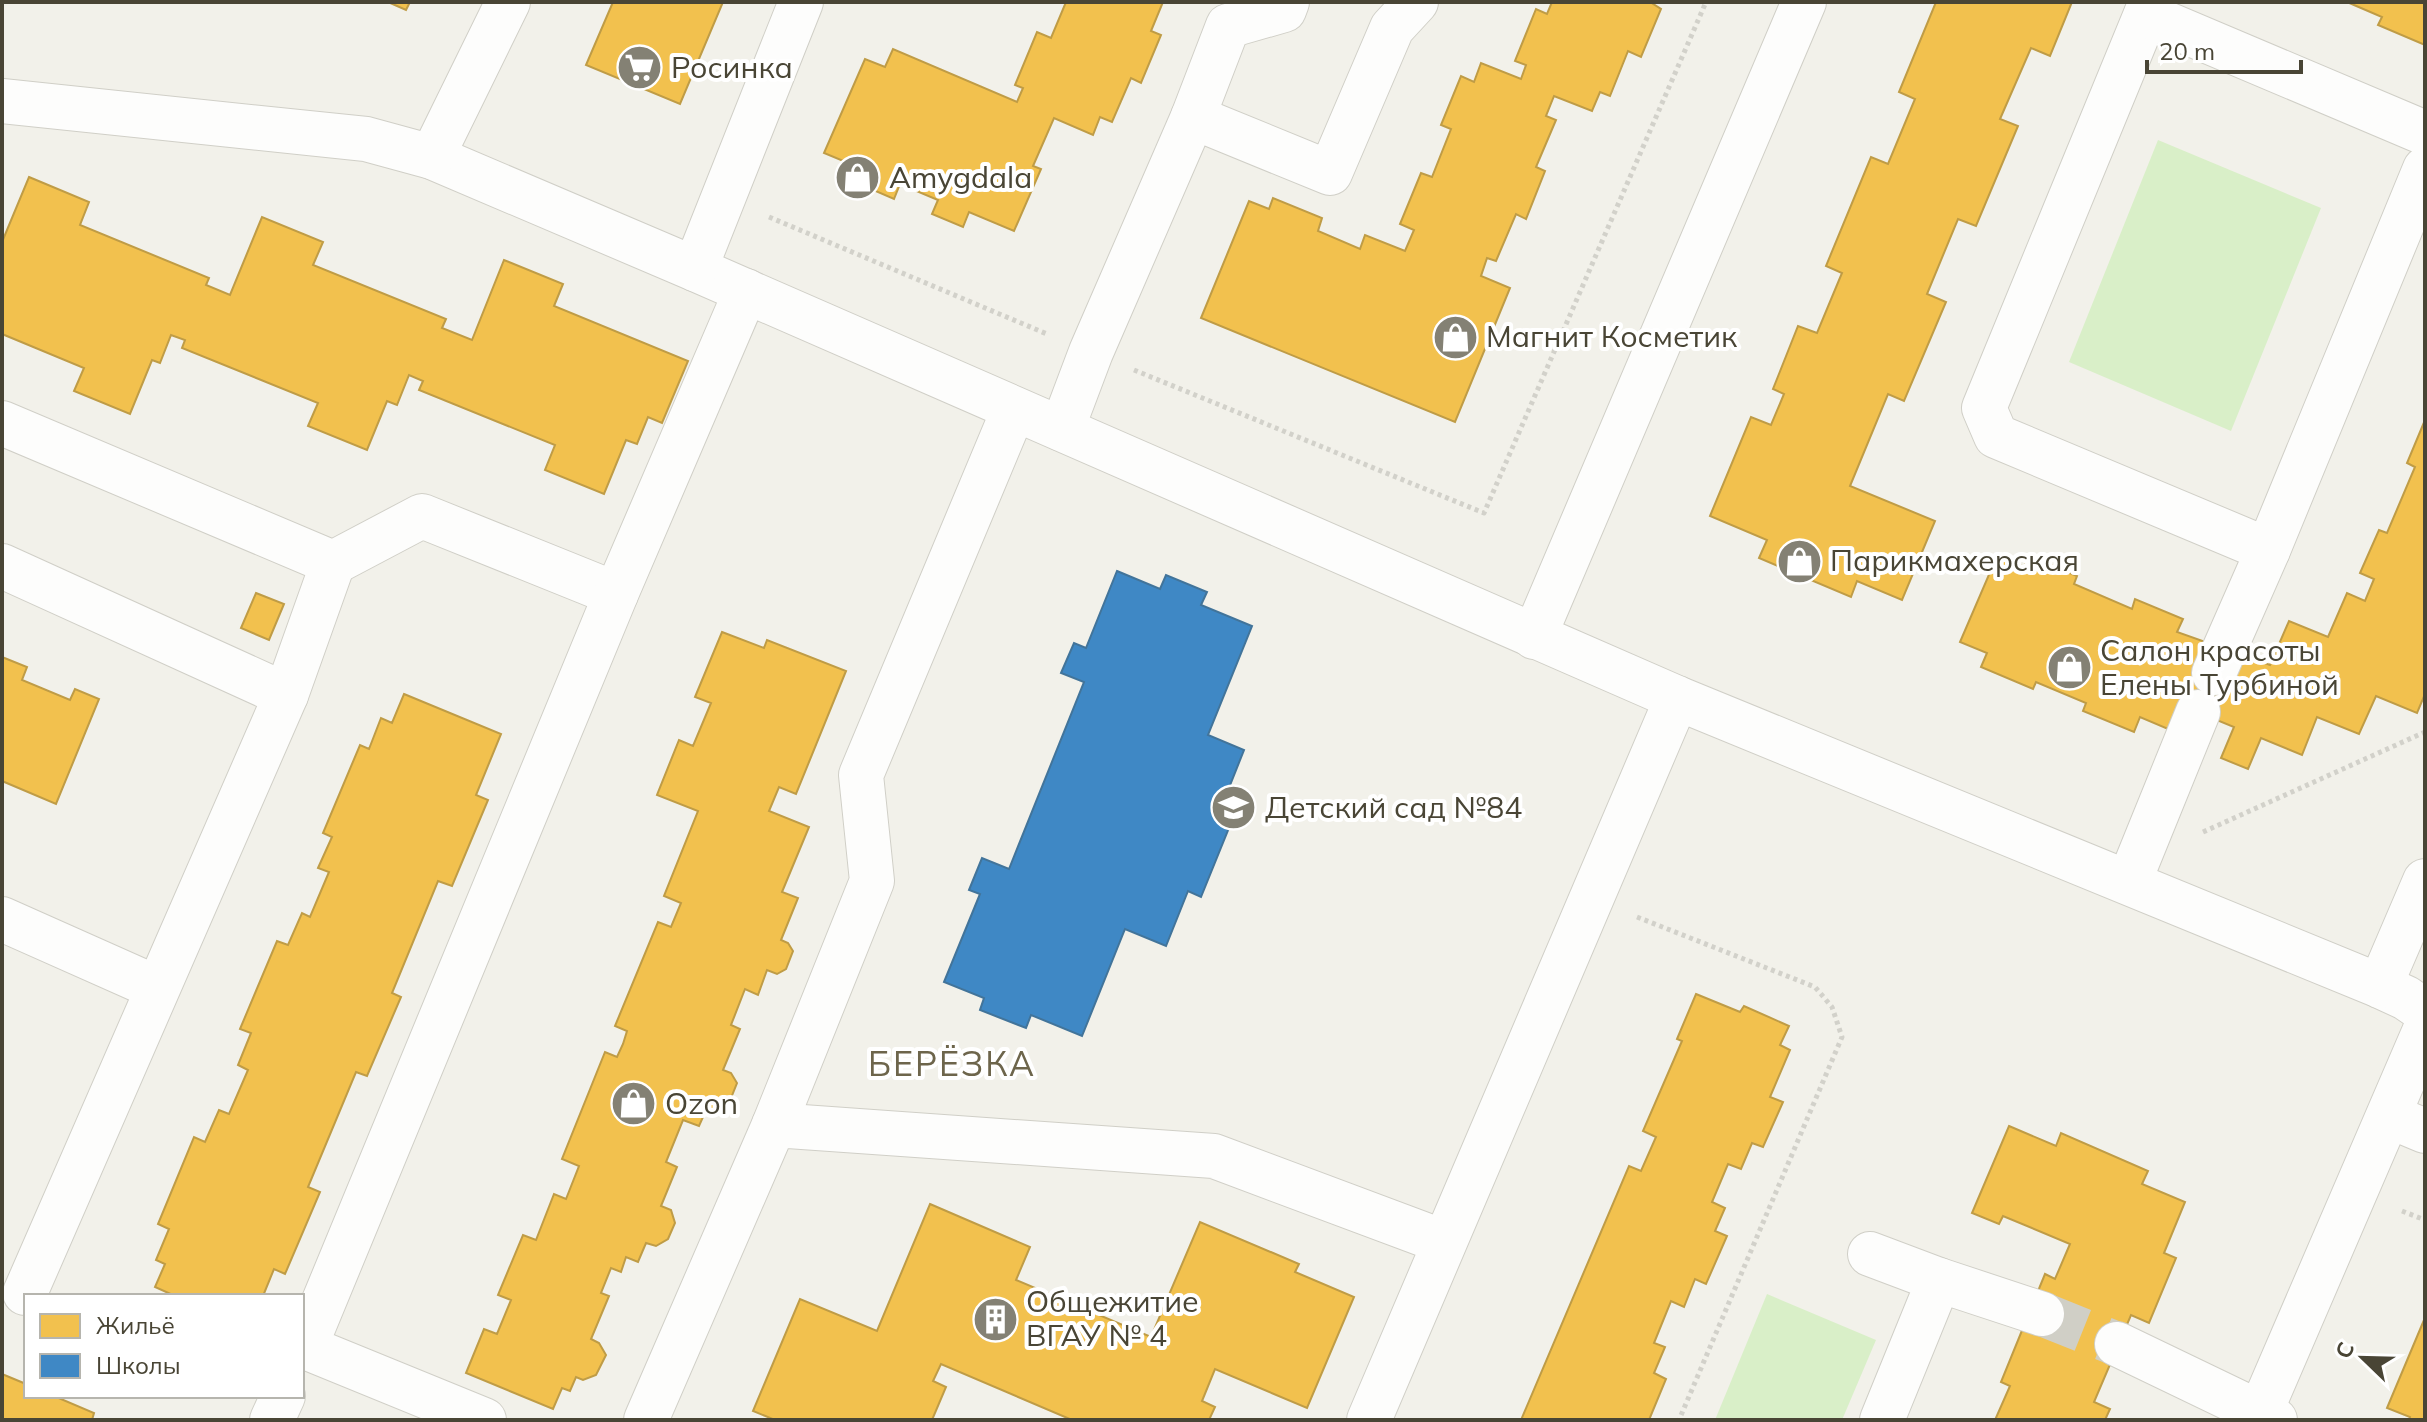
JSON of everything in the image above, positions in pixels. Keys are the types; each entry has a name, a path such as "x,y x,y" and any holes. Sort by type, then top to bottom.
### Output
{"lane":[{"path":"432,157 508,2"},
{"path":"695,269 801,2"},
{"path":"1062,429 1091,352 1193,117 1228,26 1284,10 1287,2"},
{"path":"1193,117 1330,173 1392,28 1416,2"},
{"path":"1534,637 1804,2"},
{"path":"2268,550 1996,436 1984,408 2148,8 2425,133"},
{"path":"2,101 366,139 432,157 746,291 1534,637 2380,986 2425,1011"},
{"path":"2129,882 2425,169"},
{"path":"304,1348 616,594 746,291"},
{"path":"646,1420 774,1125 872,881 861,775 1014,409"},
{"path":"2,423 333,563"},
{"path":"20,1290 286,695 333,563 422,516 616,594"},
{"path":"2,566 286,695"},
{"path":"1369,1420 1677,698"},
{"path":"2380,986 2425,881"},
{"path":"2,919 157,988"},
{"path":"2117,1344 2268,1416 2407,1124 2425,1030"},
{"path":"774,1125 1214,1156 1444,1242"},
{"path":"1870,1254 2042,1314"},
{"path":"1882,1420 1939,1280"},
{"path":"304,1350 484,1420"}],"path":[{"path":"1484,513 1706,2"},
{"path":"2150,832 2178,844 2425,732"},
{"path":"1592,898 1815,987 1832,1007 1842,1037 1679,1420"},
{"path":"2402,1211 2425,1220"}],"green space":[{"path":"2158,140 2321,208 2231,431 2069,362"},
{"path":"1767,1294 1876,1340 1842,1420 1715,1420"}],"building: Жильё":[{"path":"388,2 410,2 406,10"},
{"path":"613,2 723,2 680,104 586,65"},
{"path":"1066,2 1163,2 1151,31 1161,35 1141,83 1131,78 1112,122 1100,117 1093,135 1054,118 1033,166 1041,169 1014,231 969,212 963,227 932,214 938,200 900,184 894,199 864,186 870,172 824,153 865,59 885,67 893,49 1017,102 1023,88 1015,85 1037,32 1051,38"},
{"path":"1552,2 1650,2 1661,9 1641,57 1628,51 1610,96 1600,92 1592,111 1554,96 1546,116 1556,120 1536,167 1545,171 1526,219 1516,214 1496,261 1487,258 1481,276 1510,288 1455,422 1201,318 1249,201 1269,209 1273,198 1322,218 1318,231 1360,249 1365,235 1405,251 1414,230 1400,224 1421,173 1432,177 1451,129 1441,125 1461,76 1474,82 1481,63 1521,79 1526,65 1515,61 1536,9 1547,14"},
{"path":"1936,2 2072,2 2050,56 2031,48 2000,119 2018,126 1976,226 1958,219 1927,294 1946,302 1904,401 1888,394 1850,486 1935,521 1902,600 1857,581 1851,597 1759,558 1767,540 1710,516 1751,417 1771,425 1784,394 1773,389 1798,326 1817,333 1842,273 1826,266 1871,157 1888,164 1915,99 1899,92"},
{"path":"2347,2 2425,2 2425,45 2378,25 2382,17"},
{"path":"29,177 89,202 80,225 209,278 206,285 230,295 262,217 323,242 313,265 446,319 442,328 472,340 504,260 563,284 554,306 688,361 662,423 648,417 637,444 626,440 604,494 545,470 555,445 419,390 423,381 409,375 397,405 387,401 367,450 308,426 318,403 182,348 185,340 171,335 160,363 152,360 130,414 74,391 84,368 2,334 2,242"},
{"path":"2425,420 2425,694 2417,713 2376,696 2359,734 2317,717 2302,755 2261,738 2248,769 2221,758 2234,727 2178,704 2168,729 2140,717 2134,732 2083,711 2086,703 2036,682 2033,689 1981,667 1987,653 1960,642 1997,556 2024,567 2029,556 2077,576 2074,584 2132,609 2135,599 2183,619 2177,632 2270,665 2289,621 2328,637 2347,593 2365,601 2374,579 2360,573 2379,530 2387,533 2415,467 2407,463"},
{"path":"256,593 284,604 269,640 241,628"},
{"path":"722,632 764,648 767,640 846,671 796,794 779,787 769,811 809,827 782,892 798,898 781,940 788,943 793,951 786,969 777,974 767,970 758,995 745,989 731,1025 740,1029 723,1070 731,1073 737,1083 727,1108 715,1111 707,1108 699,1126 683,1120 666,1162 677,1167 661,1206 671,1210 675,1223 668,1239 656,1246 646,1243 638,1262 626,1257 621,1272 611,1268 601,1293 609,1296 591,1339 599,1343 606,1355 596,1375 583,1380 576,1377 570,1391 562,1388 553,1409 466,1373 484,1329 497,1334 511,1300 498,1295 523,1235 536,1240 554,1194 566,1199 579,1166 562,1159 605,1052 617,1057 623,1044 627,1031 615,1026 658,922 671,927 681,903 664,896 698,811 657,795 679,740 693,746 711,703 695,697"},
{"path":"2,657 27,667 22,680 70,700 75,689 99,699 56,804 2,781"},
{"path":"404,694 501,734 476,795 488,800 452,886 438,881 392,993 401,997 367,1076 356,1072 308,1187 320,1192 285,1274 274,1269 264,1294 171,1294 155,1287 165,1264 156,1260 169,1229 158,1224 194,1137 205,1142 219,1110 229,1114 248,1070 238,1065 251,1033 240,1029 277,941 288,945 302,913 310,917 329,872 318,868 332,837 323,833 360,745 369,749 381,718 392,723"},
{"path":"1696,994 1740,1012 1744,1006 1789,1026 1780,1045 1790,1050 1770,1097 1783,1102 1763,1147 1752,1143 1741,1169 1728,1164 1712,1202 1725,1208 1715,1231 1727,1236 1706,1284 1695,1279 1684,1307 1671,1301 1654,1343 1665,1347 1654,1373 1666,1379 1649,1420 1521,1420 1629,1166 1641,1171 1656,1137 1643,1131 1682,1041 1677,1039"},
{"path":"2009,1126 2056,1146 2061,1133 2148,1171 2142,1184 2185,1202 2164,1253 2176,1258 2149,1323 2131,1315 2094,1402 2110,1409 2105,1420 1995,1420 2010,1386 2001,1382 2045,1274 2055,1279 2070,1244 2003,1216 1999,1224 1972,1213"},
{"name":"Общежитие ВГАУ № 4","path":"930,1204 1030,1247 1016,1280 1151,1337 1200,1222 1299,1264 1295,1272 1354,1297 1307,1408 1215,1369 1202,1401 1215,1407 1209,1420 1072,1420 941,1364 933,1381 946,1387 932,1420 775,1420 753,1411 800,1299 877,1331"},
{"path":"2424,1320 2425,1420 2409,1420 2410,1417 2387,1408"},
{"path":"2,1374 24,1383 24,1398 59,1398 94,1413 92,1420 2,1420"}],"building: Школы":[{"path":"1117,571 1160,589 1166,575 1207,592 1201,605 1252,626 1208,735 1244,750 1223,803 1237,808 1201,897 1188,891 1166,946 1125,929 1082,1036 1031,1015 1026,1028 980,1010 984,998 944,982 980,894 969,890 982,858 1009,869 1084,682 1061,673 1074,643 1086,648"}],"tunnel":[{"path":"2042,1314 2117,1344"}],"place":[{"name":"Росинка","path":"640,68"},
{"name":"Amygdala","path":"858,178"},
{"name":"Магнит Косметик","path":"1455,337"},
{"name":"Парикмахерская","path":"1799,561"},
{"name":"Салон красоты Елены Турбиной","path":"2069,668"},
{"name":"Детский сад №84","path":"1234,808"},
{"name":"Ozon","path":"634,1104"},
{"name":"Общежитие ВГАУ № 4","path":"995,1319"}],"district":[{"name":"БЕРЁЗКА","path":"952,1064"}]}
